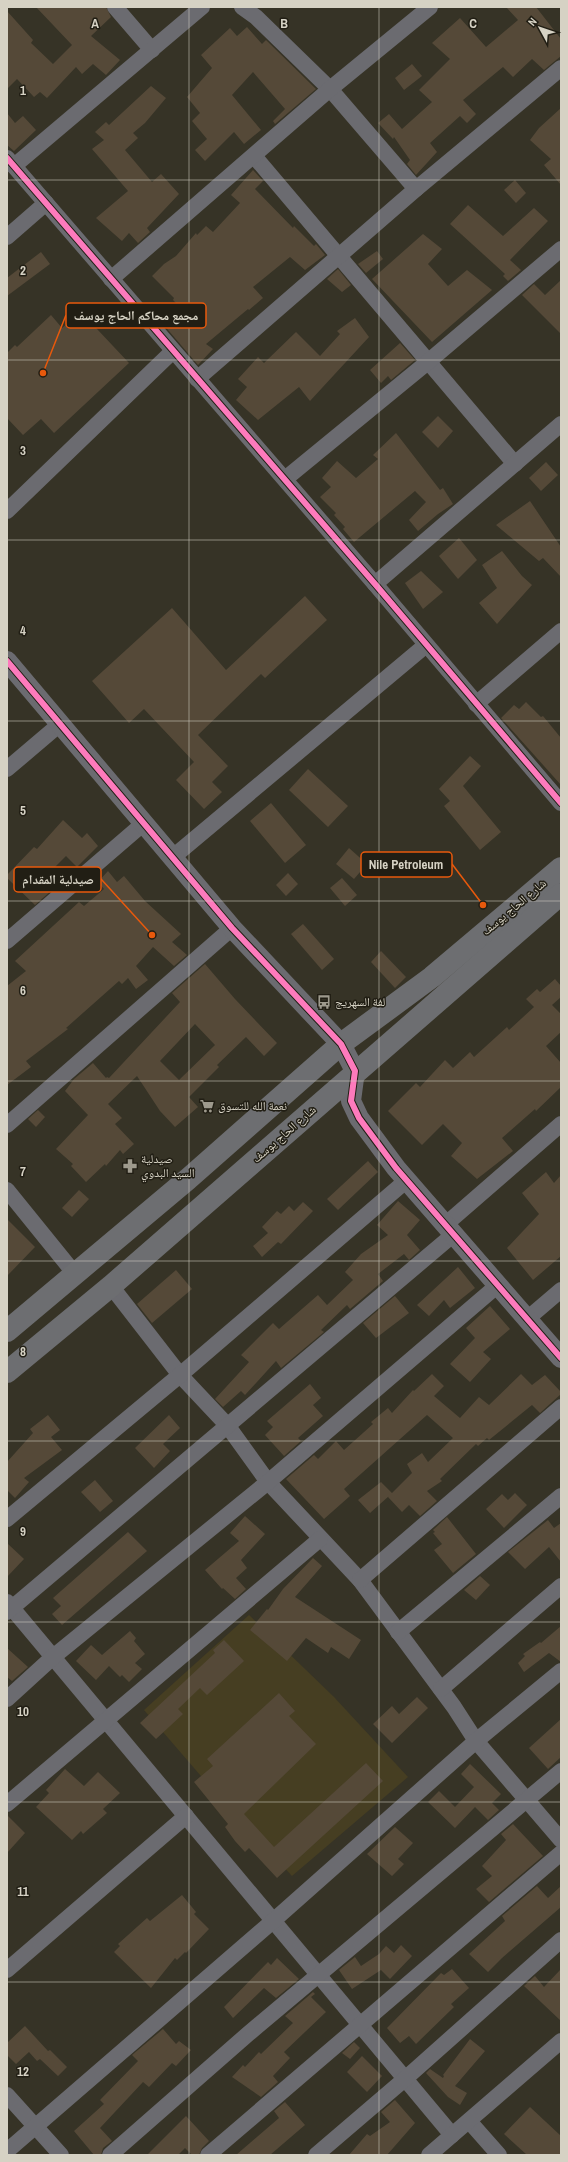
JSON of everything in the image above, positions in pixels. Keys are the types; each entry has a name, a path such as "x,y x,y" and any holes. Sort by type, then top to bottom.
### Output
{"main road":[{"name":"شارع الحاج يوسف","path":"7,1331 188,1178 341,1044 432,977 561,868"},
{"name":"شارع الحاج يوسف","path":"7,1372 111,1286 355,1071 561,894"}],"street":[{"path":"115,7 152,50"},
{"path":"202,7 152,50 11,162 197,379 285,478 561,803"},
{"path":"242,7 256,17 330,89 416,189"},
{"path":"111,279 330,89 430,7"},
{"path":"197,379 416,189 561,68"},
{"path":"254,156 515,464"},
{"path":"7,237 46,203"},
{"path":"285,478 429,361 561,249"},
{"path":"7,511 173,351"},
{"path":"375,584 561,424"},
{"path":"476,704 561,631"},
{"path":"173,857 426,645"},
{"path":"7,661 232,928 341,1044 355,1071 351,1101 359,1118 407,1180 561,1358"},
{"path":"7,769 60,724"},
{"path":"7,941 144,823"},
{"path":"7,1125 232,928"},
{"path":"452,2135 406,2078 359,2025 53,1657 9,1607 227,1424 450,1229 561,1124"},
{"path":"7,1519 180,1375 407,1180"},
{"path":"7,1190 75,1274"},
{"path":"7,1699 53,1657 268,1482 498,1285"},
{"path":"111,1286 180,1375 227,1424 268,1482 360,1580 441,1689 476,1741 561,1840"},
{"path":"527,1319 561,1290"},
{"path":"360,1580 561,1407"},
{"path":"398,1632 561,1496"},
{"path":"7,1804 320,1539"},
{"path":"441,1689 561,1586"},
{"path":"7,2151 273,1921 476,1741 561,1671"},
{"path":"110,2155 248,2034 561,1771"},
{"path":"7,1970 186,1816"},
{"path":"208,2155 561,1853"},
{"path":"316,2155 406,2078 561,1940"},
{"path":"429,2155 561,2041"},
{"path":"7,2095 61,2155"},
{"path":"469,2121 499,2155"}],"shaded area":[{"path":"249,1615 334,1697 408,1777 292,1876 219,1797 144,1710"}],"building":[{"path":"36,7 106,7 111,17 91,36 120,60 106,75 93,64 82,74 76,67 47,98 40,92 34,97 17,79 7,89 7,11 33,40 31,43 53,64 72,45"},
{"path":"506,7 536,7 561,39 561,56 544,70 532,59 513,77 503,67 463,100 476,114 467,123 460,116 430,143 437,152 416,175 407,164 410,160 394,137 393,139 378,123 389,114 402,129 432,102 419,90 450,59 432,43 460,18 486,47 518,20"},
{"path":"247,27 262,44 266,40 316,89 275,124 273,121 285,109 253,72 232,95 261,130 244,144 234,132 205,161 195,150 207,139 192,121 200,113 187,97 212,68 201,55 230,28 237,36"},
{"path":"412,64 422,76 404,90 395,78"},
{"path":"151,86 166,98 145,123 133,133 138,138 125,150 152,182 161,174 179,194 147,228 150,232 138,243 129,233 122,241 96,218 128,191 92,149 104,140 95,132 106,122 109,125"},
{"path":"561,108 561,185 544,165 551,159 530,140 539,128"},
{"path":"7,113 15,123 23,116 36,130 14,151 7,145"},
{"path":"253,170 263,181 255,189 293,228 294,226 314,246 316,244 325,255 305,270 290,257 253,287 263,298 206,344 213,349 198,365 163,324 179,306 173,300 174,298 152,276 164,264 176,256 196,233 197,235 206,226 213,232 240,203 231,195"},
{"path":"515,180 526,193 516,203 504,190"},
{"path":"468,205 503,236 534,208 548,221 510,260 521,270 508,281 503,276 505,274 450,224"},
{"path":"423,234 442,249 428,264 448,286 467,270 492,290 432,342 372,279"},
{"path":"377,251 383,259 366,273 358,264"},
{"path":"41,252 50,264 7,296 7,278"},
{"path":"338,269 351,285 342,292 327,279"},
{"path":"561,280 561,334 522,295 534,284 545,295"},
{"path":"81,312 129,363 54,433 41,419 23,435 7,418 7,353 15,345 17,347 51,315 62,328"},
{"path":"355,318 369,337 310,401 299,387 258,420 236,400 247,387 238,379 258,357 264,363 296,332 320,356 340,334 337,331"},
{"path":"400,343 415,360 391,380 388,376 381,383 370,370"},
{"path":"438,416 453,431 438,448 422,432"},
{"path":"396,433 440,490 443,488 453,504 438,514 418,531 409,520 426,502 415,491 354,542 343,529 345,527 334,515 336,513 320,497 331,487 322,478 337,461 356,478 378,459 373,455"},
{"path":"546,462 558,475 541,491 529,478"},
{"path":"530,501 561,547 561,577 543,558 539,561 496,525"},
{"path":"459,538 477,560 458,579 439,556"},
{"path":"502,551 522,576 532,585 497,624 479,603 497,588 482,565"},
{"path":"421,571 443,592 423,609 405,583"},
{"path":"305,596 327,620 265,678 261,674 198,735 228,766 212,782 222,792 204,809 176,780 194,762 144,709 129,723 92,681 172,608 226,670"},
{"path":"526,702 541,717 543,716 561,738 561,785 501,718 514,705 519,709"},
{"path":"470,756 481,766 463,786 501,832 480,850 444,806 450,801 439,789"},
{"path":"308,769 348,806 328,827 289,790"},
{"path":"271,803 306,845 285,863 250,821"},
{"path":"63,820 82,838 87,833 98,846 77,867 66,856 42,880 52,890 35,905 7,878 7,875 34,847 37,849"},
{"path":"349,848 367,864 354,879 336,864"},
{"path":"108,871 117,882 124,876 145,901 181,934 172,942 187,955 174,966 153,947 136,966 148,980 136,989 128,978 122,984 119,981 66,1028 68,1029 26,1061 31,1067 7,1085 7,986 26,971 15,961 79,902 84,906 104,889 98,882"},
{"path":"288,873 298,884 286,896 276,885"},
{"path":"342,878 357,895 345,906 330,888"},
{"path":"303,924 334,959 322,970 291,934"},
{"path":"381,951 406,977 395,988 371,962"},
{"path":"205,964 235,999 277,1043 264,1056 246,1037 217,1065 219,1067 189,1097 198,1107 175,1127 160,1111 137,1076 108,1104 122,1118 115,1124 134,1144 123,1154 120,1150 106,1166 105,1164 86,1182 71,1166 73,1164 56,1149 88,1115 65,1091 74,1079 93,1063 106,1078 109,1078 180,1002 172,993","holes":["195,1024 215,1045 179,1080 160,1061"]},
{"path":"555,979 561,986 561,997 552,1005 561,1014 561,1032 546,1046 561,1063 561,1087 536,1111 535,1109 502,1138 513,1151 477,1179 451,1156 462,1143 443,1124 422,1145 388,1111 416,1083 420,1087 445,1060 453,1068 470,1052 474,1057 507,1027 509,1030 534,1007 526,999 537,989 540,992"},
{"path":"38,1110 45,1117 36,1127 28,1119"},
{"path":"368,1161 378,1172 338,1210 327,1199"},
{"path":"546,1172 554,1183 561,1175 561,1256 533,1280 507,1248 539,1214 522,1193"},
{"path":"79,1190 89,1199 72,1217 62,1208"},
{"path":"398,1201 420,1220 407,1235 420,1250 409,1260 404,1254 378,1274 383,1281 350,1309 347,1305 321,1330 324,1332 281,1368 276,1361 245,1395 241,1391 223,1407 215,1399 249,1362 241,1355 273,1323 279,1329 318,1295 327,1305 353,1280 345,1272 361,1254 388,1235 377,1225"},
{"path":"303,1202 313,1211 281,1244 278,1242 262,1257 253,1246 268,1233 262,1227 277,1211 281,1214 289,1206 294,1211"},
{"path":"7,1219 35,1247 7,1276"},
{"path":"458,1267 475,1288 450,1308 444,1300 429,1316 417,1305"},
{"path":"176,1270 192,1289 152,1323 137,1304"},
{"path":"395,1296 409,1313 376,1338 363,1323"},
{"path":"490,1306 510,1329 483,1352 491,1359 470,1382 450,1364 475,1338 466,1328"},
{"path":"432,1374 444,1386 434,1396 460,1418 479,1397 489,1405 521,1374 532,1385 545,1375 561,1392 561,1394 540,1413 532,1405 489,1440 487,1438 478,1446 476,1444 440,1479 442,1481 427,1491 437,1501 420,1516 409,1505 402,1512 388,1497 389,1496 370,1513 358,1500 381,1482 392,1493 412,1473 407,1464 422,1453 428,1462 453,1438 427,1415 344,1489 350,1496 324,1519 286,1479 314,1455 318,1459 336,1441 344,1450 373,1424 371,1422 388,1408 392,1413 413,1390 414,1391"},
{"path":"310,1384 321,1398 313,1405 323,1416 298,1438 301,1441 284,1456 265,1435 273,1427 267,1421"},
{"path":"48,1415 60,1430 51,1437 62,1450 24,1478 29,1482 15,1498 7,1490 7,1462 33,1433 30,1429"},
{"path":"169,1415 180,1428 163,1444 170,1451 154,1468 135,1448"},
{"path":"95,1480 113,1501 100,1512 81,1492"},
{"path":"515,1493 527,1505 504,1528 486,1509 502,1494 508,1500"},
{"path":"245,1516 265,1534 241,1560 247,1568 236,1578 246,1589 235,1599 223,1588 222,1589 205,1570 239,1541 230,1533"},
{"path":"447,1517 476,1554 453,1573 434,1550 442,1544 433,1533 435,1532 433,1530"},
{"path":"548,1520 554,1528 561,1523 561,1562 549,1547 525,1569 508,1552"},
{"path":"128,1532 147,1551 62,1625 52,1614 61,1606 53,1598"},
{"path":"7,1543 24,1559 7,1577"},
{"path":"313,1558 322,1566 295,1597 361,1640 349,1659 331,1647 328,1653 306,1638 287,1661 250,1630 267,1609 268,1610 283,1589"},
{"path":"480,1576 490,1585 476,1600 464,1590"},
{"path":"561,1626 561,1662 549,1653 524,1672 518,1663 525,1656 523,1654 540,1642 541,1643"},
{"path":"130,1631 136,1638 134,1641 145,1654 135,1663 142,1669 129,1682 122,1675 120,1677 109,1666 96,1680 76,1661 91,1645 102,1655"},
{"path":"224,1640 244,1661 207,1695 200,1688 178,1709 183,1714 156,1739 140,1723 215,1653 213,1650"},
{"path":"7,1648 28,1667 12,1681 7,1677"},
{"path":"279,1693 295,1711 289,1716 316,1744 244,1814 274,1847 366,1763 383,1781 277,1878 249,1848 245,1852 235,1841 225,1827 228,1824 194,1782 213,1766 207,1759"},
{"path":"417,1697 428,1708 392,1743 373,1724 392,1706 399,1714"},
{"path":"561,1719 561,1757 548,1769 529,1748"},
{"path":"470,1764 501,1794 492,1803 499,1810 488,1820 475,1807 455,1828 428,1802 439,1791 455,1807 474,1787 461,1774"},
{"path":"65,1769 84,1786 98,1772 120,1793 103,1809 107,1813 83,1834 81,1831 72,1840 36,1807 49,1793 46,1790"},
{"path":"7,1815 25,1833 7,1853"},
{"path":"513,1824 543,1856 489,1902 476,1889 492,1876 482,1866 506,1840 501,1834"},
{"path":"395,1827 413,1843 398,1859 404,1864 392,1876 367,1854"},
{"path":"537,1886 548,1898 561,1886 561,1907 488,1972 469,1954 505,1921 502,1916"},
{"path":"182,1895 196,1912 194,1914 209,1929 186,1953 185,1952 177,1960 175,1958 151,1988 114,1952 120,1946 118,1944 147,1918 150,1921"},
{"path":"401,1945 412,1956 390,1979 381,1970 352,1989 339,1970 355,1957 361,1966 379,1954 386,1946 394,1953"},
{"path":"277,1958 299,1979 276,1998 264,1988 233,2018 224,2007 268,1962 271,1965"},
{"path":"452,1969 469,1988 451,2004 454,2007 416,2044 409,2036 400,2043 387,2028 441,1973 444,1975"},
{"path":"561,1969 561,2021 524,1986 535,1976 544,1987"},
{"path":"313,1992 315,1994 311,1997 326,2012 284,2052 290,2058 273,2076 278,2082 261,2097 232,2077 243,2065 245,2067 259,2052 261,2054 293,2023 285,2016"},
{"path":"25,2026 48,2051 50,2050 67,2067 58,2076 40,2059 37,2061 29,2052 16,2064 7,2055 7,2043"},
{"path":"163,2029 176,2044 179,2041 191,2050 176,2066 172,2063 149,2087 143,2082 100,2128 112,2141 103,2148 101,2155 94,2155 74,2131 104,2104 100,2100 138,2061 132,2055"},
{"path":"470,2039 485,2051 455,2086 467,2093 460,2105 448,2097 426,2073 430,2069 443,2078 443,2075"},
{"path":"354,2042 360,2048 350,2059 342,2053"},
{"path":"362,2056 382,2076 367,2092 347,2072"},
{"path":"395,2100 415,2123 387,2155 349,2155 367,2134 370,2136 390,2122 381,2112"},
{"path":"285,2102 305,2125 270,2155 236,2155 279,2118 274,2111"},
{"path":"530,2107 561,2136 561,2155 527,2155 504,2134"},
{"path":"186,2116 209,2141 202,2148 199,2155 192,2155 185,2148 178,2155 147,2155"}],"cycle path":[{"path":"7,158 375,584 561,803"},
{"path":"7,661 232,928 341,1044 355,1071 351,1101 359,1118 396,1168 561,1358"}],"place":[{"name":"مجمع محاكم الحاج يوسف","path":"43,373"},
{"name":"Nile Petroleum","path":"483,905"},
{"name":"صيدلية المقدام","path":"152,935"},
{"name":"لفة السهريج","path":"324,1002"},
{"name":"نعمة الله للتسوق","path":"207,1106"},
{"name":"صيدلية السيد البدوي","path":"130,1166"}]}
